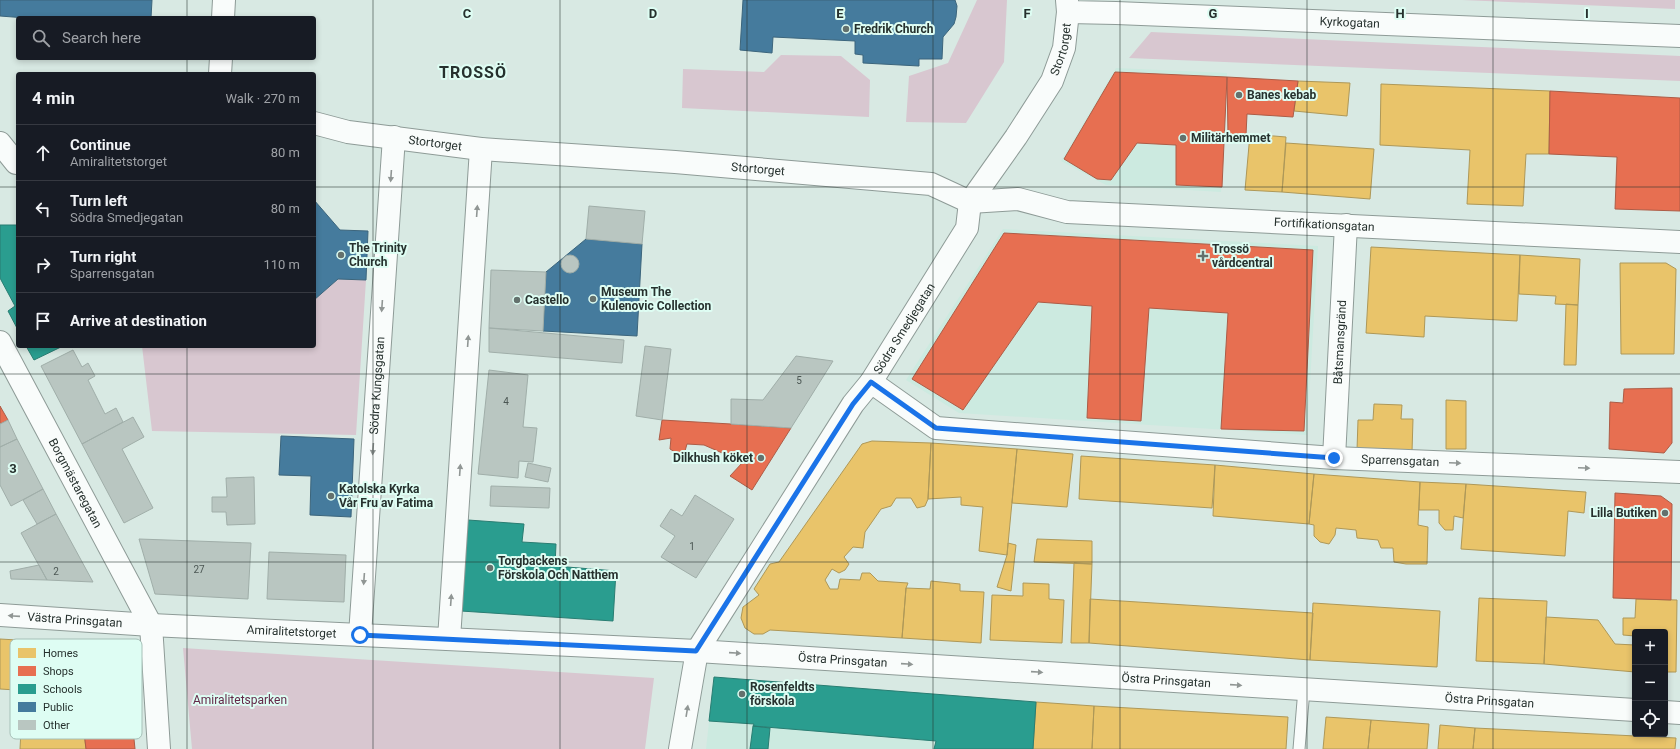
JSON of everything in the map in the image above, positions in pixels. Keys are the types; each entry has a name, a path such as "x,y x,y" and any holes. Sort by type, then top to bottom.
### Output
{"street":[{"path":"223,16 224,0"},
{"name":"Kyrkogatan","path":"1068,6 1148,14 1680,36"},
{"name":"Stortorget","path":"316,124 348,132 481,149 676,162 931,184 970,202 1016,138 1052,81 1064,48 1068,6"},
{"path":"220,72 221,60"},
{"name":"Södra Kungsgatan","path":"360,635 394,137"},
{"path":"0,143 16,163"},
{"path":"441,638 481,149"},
{"name":"Fortifikationsgatan","path":"970,202 1018,199 1067,212 1680,242"},
{"name":"Södra Smedjegatan","path":"696,651 853,404 871,382 967,228 970,202"},
{"name":"Båtsmansgränd","path":"1334,458 1346,226"},
{"name":"Borgmästaregatan","path":"0,342 151,625"},
{"name":"Sparrensgatan","path":"871,382 936,428 1334,458 1680,472"},
{"name":"Västra Prinsgatan","path":"0,615 151,625"},
{"path":"151,625 159,749"},
{"name":"Amiralitetstorget","path":"151,625 696,651"},
{"path":"680,749 696,651"},
{"name":"Östra Prinsgatan","path":"696,651 1632,710"},
{"path":"1668,712 1680,713"}],"lane":[{"path":"1299,749 1304,689"}],"shaded area":[{"path":"1116,68 1227,73 1221,192 1106,185 1061,161"},
{"path":"1003,229 1318,246 1307,435 959,413 906,380"},
{"path":"714,677 938,694 934,749 706,749"}],"green space":[{"path":"977,0 1007,0 1004,62 966,123 906,122 909,76 948,63"},
{"path":"1462,0 1675,0 1675,9"},
{"path":"1151,32 1680,56 1680,81 1129,58"},
{"path":"781,55 841,56 870,80 869,117 682,108 683,69 764,72"},
{"path":"338,279 366,280 356,435 152,431 142,348 316,348 316,298"},
{"name":"Amiralitetsparken","path":"183,648 654,678 645,749 192,749"}],"building: Homes":[{"path":"1298,81 1350,83 1347,116 1294,111"},
{"path":"1381,84 1550,91 1549,154 1526,154 1523,206 1467,204 1470,150 1380,145"},
{"path":"1250,134 1286,137 1282,192 1245,190"},
{"path":"1286,143 1374,149 1370,199 1282,192"},
{"path":"1371,247 1520,255 1517,321 1425,316 1424,337 1366,333"},
{"path":"1520,255 1580,259 1578,305 1555,304 1556,296 1519,294"},
{"path":"1620,263 1666,263 1676,269 1674,354 1621,354"},
{"path":"1566,304 1578,305 1576,365 1564,365"},
{"path":"1446,400 1466,401 1466,449 1446,449"},
{"path":"1374,404 1402,405 1401,419 1413,419 1412,452 1357,450 1358,420 1373,420"},
{"path":"872,441 931,443 928,499 925,506 917,508 911,498 896,498 891,506 881,509 865,532 863,548 853,547 844,557 849,564 845,570 839,573 832,569 825,580 830,589 838,589 840,579 860,580 862,573 870,573 878,581 908,583 906,588 902,638 770,630 763,634 754,634 745,628 741,618 743,607 759,595 754,589 770,564 779,562 862,444"},
{"path":"931,443 1017,449 1007,555 979,551 983,507 961,505 961,497 928,499"},
{"path":"1017,449 1073,454 1067,507 1012,503"},
{"path":"1081,456 1215,465 1212,508 1079,499"},
{"path":"1215,465 1314,474 1309,524 1213,516"},
{"path":"1314,474 1420,482 1418,525 1428,527 1427,564 1406,564 1394,562 1393,548 1381,548 1378,540 1357,538 1356,530 1336,528 1335,535 1329,544 1320,542 1314,536 1314,525 1309,524"},
{"path":"1420,482 1466,484 1463,518 1454,516 1453,530 1445,530 1439,523 1439,510 1419,510"},
{"path":"1466,484 1586,492 1584,513 1568,511 1565,556 1461,549"},
{"path":"1037,539 1092,541 1092,564 1034,562"},
{"path":"1008,543 1016,545 1011,591 997,587 1007,555"},
{"path":"1074,563 1092,564 1089,643 1071,643"},
{"path":"931,581 960,584 960,591 984,592 981,643 902,638 906,588 930,589"},
{"path":"1023,583 1049,584 1049,599 1064,600 1062,643 990,640 992,595 1023,596"},
{"path":"1479,598 1547,601 1544,664 1476,661"},
{"path":"1090,599 1313,613 1310,660 1089,643"},
{"path":"1636,599 1677,600 1676,672 1668,672 1668,629 1632,629 1632,636 1623,635 1623,618 1635,618"},
{"path":"1313,603 1440,611 1437,667 1310,660"},
{"path":"1546,617 1598,620 1615,644 1632,645 1632,672 1544,664"},
{"path":"0,639 10,640 10,690 0,689"},
{"path":"1036,702 1094,706 1092,749 1033,749"},
{"path":"1094,706 1288,717 1286,749 1092,749"},
{"path":"1326,717 1371,720 1368,749 1323,749"},
{"path":"1371,720 1429,724 1427,749 1368,749"},
{"path":"1440,725 1475,728 1473,749 1438,749"},
{"path":"1475,728 1676,738 1675,749 1473,749"},
{"path":"21,739 85,739 86,749 20,749"}],"building: Shops":[{"path":"1115,72 1227,77 1222,187 1176,185 1176,145 1137,143 1111,180 1097,179 1064,159"},
{"path":"1227,77 1298,81 1293,117 1247,114 1246,135 1228,135"},
{"path":"1550,91 1680,98 1680,211 1615,209 1617,157 1549,154"},
{"path":"1004,233 1313,250 1304,431 1221,429 1228,313 1149,308 1141,421 1087,418 1092,306 1038,302 963,410 912,379"},
{"path":"1672,388 1672,443 1664,453 1609,449 1610,402 1623,403 1624,389"},
{"path":"0,406 8,420 0,424"},
{"path":"662,420 791,428 752,490 730,476 743,462 704,445 687,444 685,451 678,454 670,449 671,438 659,440"},
{"path":"1615,493 1661,496 1672,504 1671,600 1613,598"},
{"path":"85,739 134,739 135,749 86,749"}],"building: Schools":[{"path":"0,225 16,225 16,326 8,311 15,306 0,278"},
{"path":"27,348 59,348 34,360"},
{"path":"468,520 524,524 522,542 556,544 555,566 616,571 613,621 461,611"},
{"path":"714,677 1036,702 1033,749 934,749 936,741 709,721"},
{"path":"753,726 770,728 768,749 750,749"}],"building: Public":[{"path":"0,0 152,0 151,16 16,16 16,17 0,16"},
{"name":"Fredrik Church","path":"743,0 955,0 957,6 954,24 943,37 942,59 919,59 919,66 863,63 863,55 855,54 855,41 773,37 772,53 740,50"},
{"name":"The Trinity Church","path":"316,202 340,230 368,231 366,280 338,279 316,298"},
{"path":"586,239 642,244 637,336 543,331 546,272"},
{"name":"Katolska Kyrka Vår Fru av Fatima","path":"281,436 354,439 351,517 310,515 311,476 279,475"}],"building: Other":[{"path":"589,206 645,211 642,244 586,239"},
{"path":"566,255 574,255 579,260 577,271 574,273 566,273 561,268 561,260"},
{"name":"Castello","path":"491,270 546,272 543,331 489,328"},
{"path":"489,328 624,340 622,363 489,352"},
{"path":"645,346 671,349 662,420 636,416"},
{"path":"73,350 82,367 88,363 95,376 88,380 105,414 116,408 123,422 82,444 41,366"},
{"path":"796,356 833,361 791,428 731,424 731,399 763,400"},
{"path":"489,370 528,375 523,427 537,428 533,462 519,461 518,478 478,474"},
{"path":"133,417 144,437 122,449 153,508 124,523 82,444"},
{"path":"8,420 17,439 0,447 0,424"},
{"path":"17,439 43,489 11,506 0,485 0,447"},
{"path":"528,463 551,468 548,482 525,477"},
{"path":"254,477 255,524 227,525 226,512 212,512 212,497 227,497 226,478"},
{"path":"491,486 550,488 549,508 490,506"},
{"path":"43,489 56,514 37,524 23,500"},
{"path":"695,495 734,519 696,578 661,557 675,536 660,526 671,509 682,516"},
{"path":"56,514 93,582 47,580 21,533"},
{"path":"139,539 251,543 248,599 155,594"},
{"path":"269,552 346,555 344,602 267,599"},
{"path":"39,565 47,580 11,579 10,571"}],"place":[{"name":"Fredrik Church","path":"846,29"},
{"name":"Banes kebab","path":"1239,95"},
{"name":"Militärhemmet","path":"1183,138"},
{"name":"The Trinity Church","path":"341,255"},
{"name":"Trossö vårdcentral","path":"1203,256"},
{"name":"Museum The Kulenovic Collection","path":"593,299"},
{"name":"Castello","path":"517,300"},
{"name":"Dilkhush köket","path":"761,458"},
{"name":"Katolska Kyrka Vår Fru av Fatima","path":"331,496"},
{"name":"Lilla Butiken","path":"1665,513"},
{"name":"Torgbackens Förskola Och Natthem","path":"490,568"},
{"name":"Rosenfeldts förskola","path":"742,694"}],"district":[{"name":"TROSSÖ","path":"473,72"}],"route":[{"path":"360,635 696,651 770,537 853,404 871,382 936,428 1334,458"}]}
